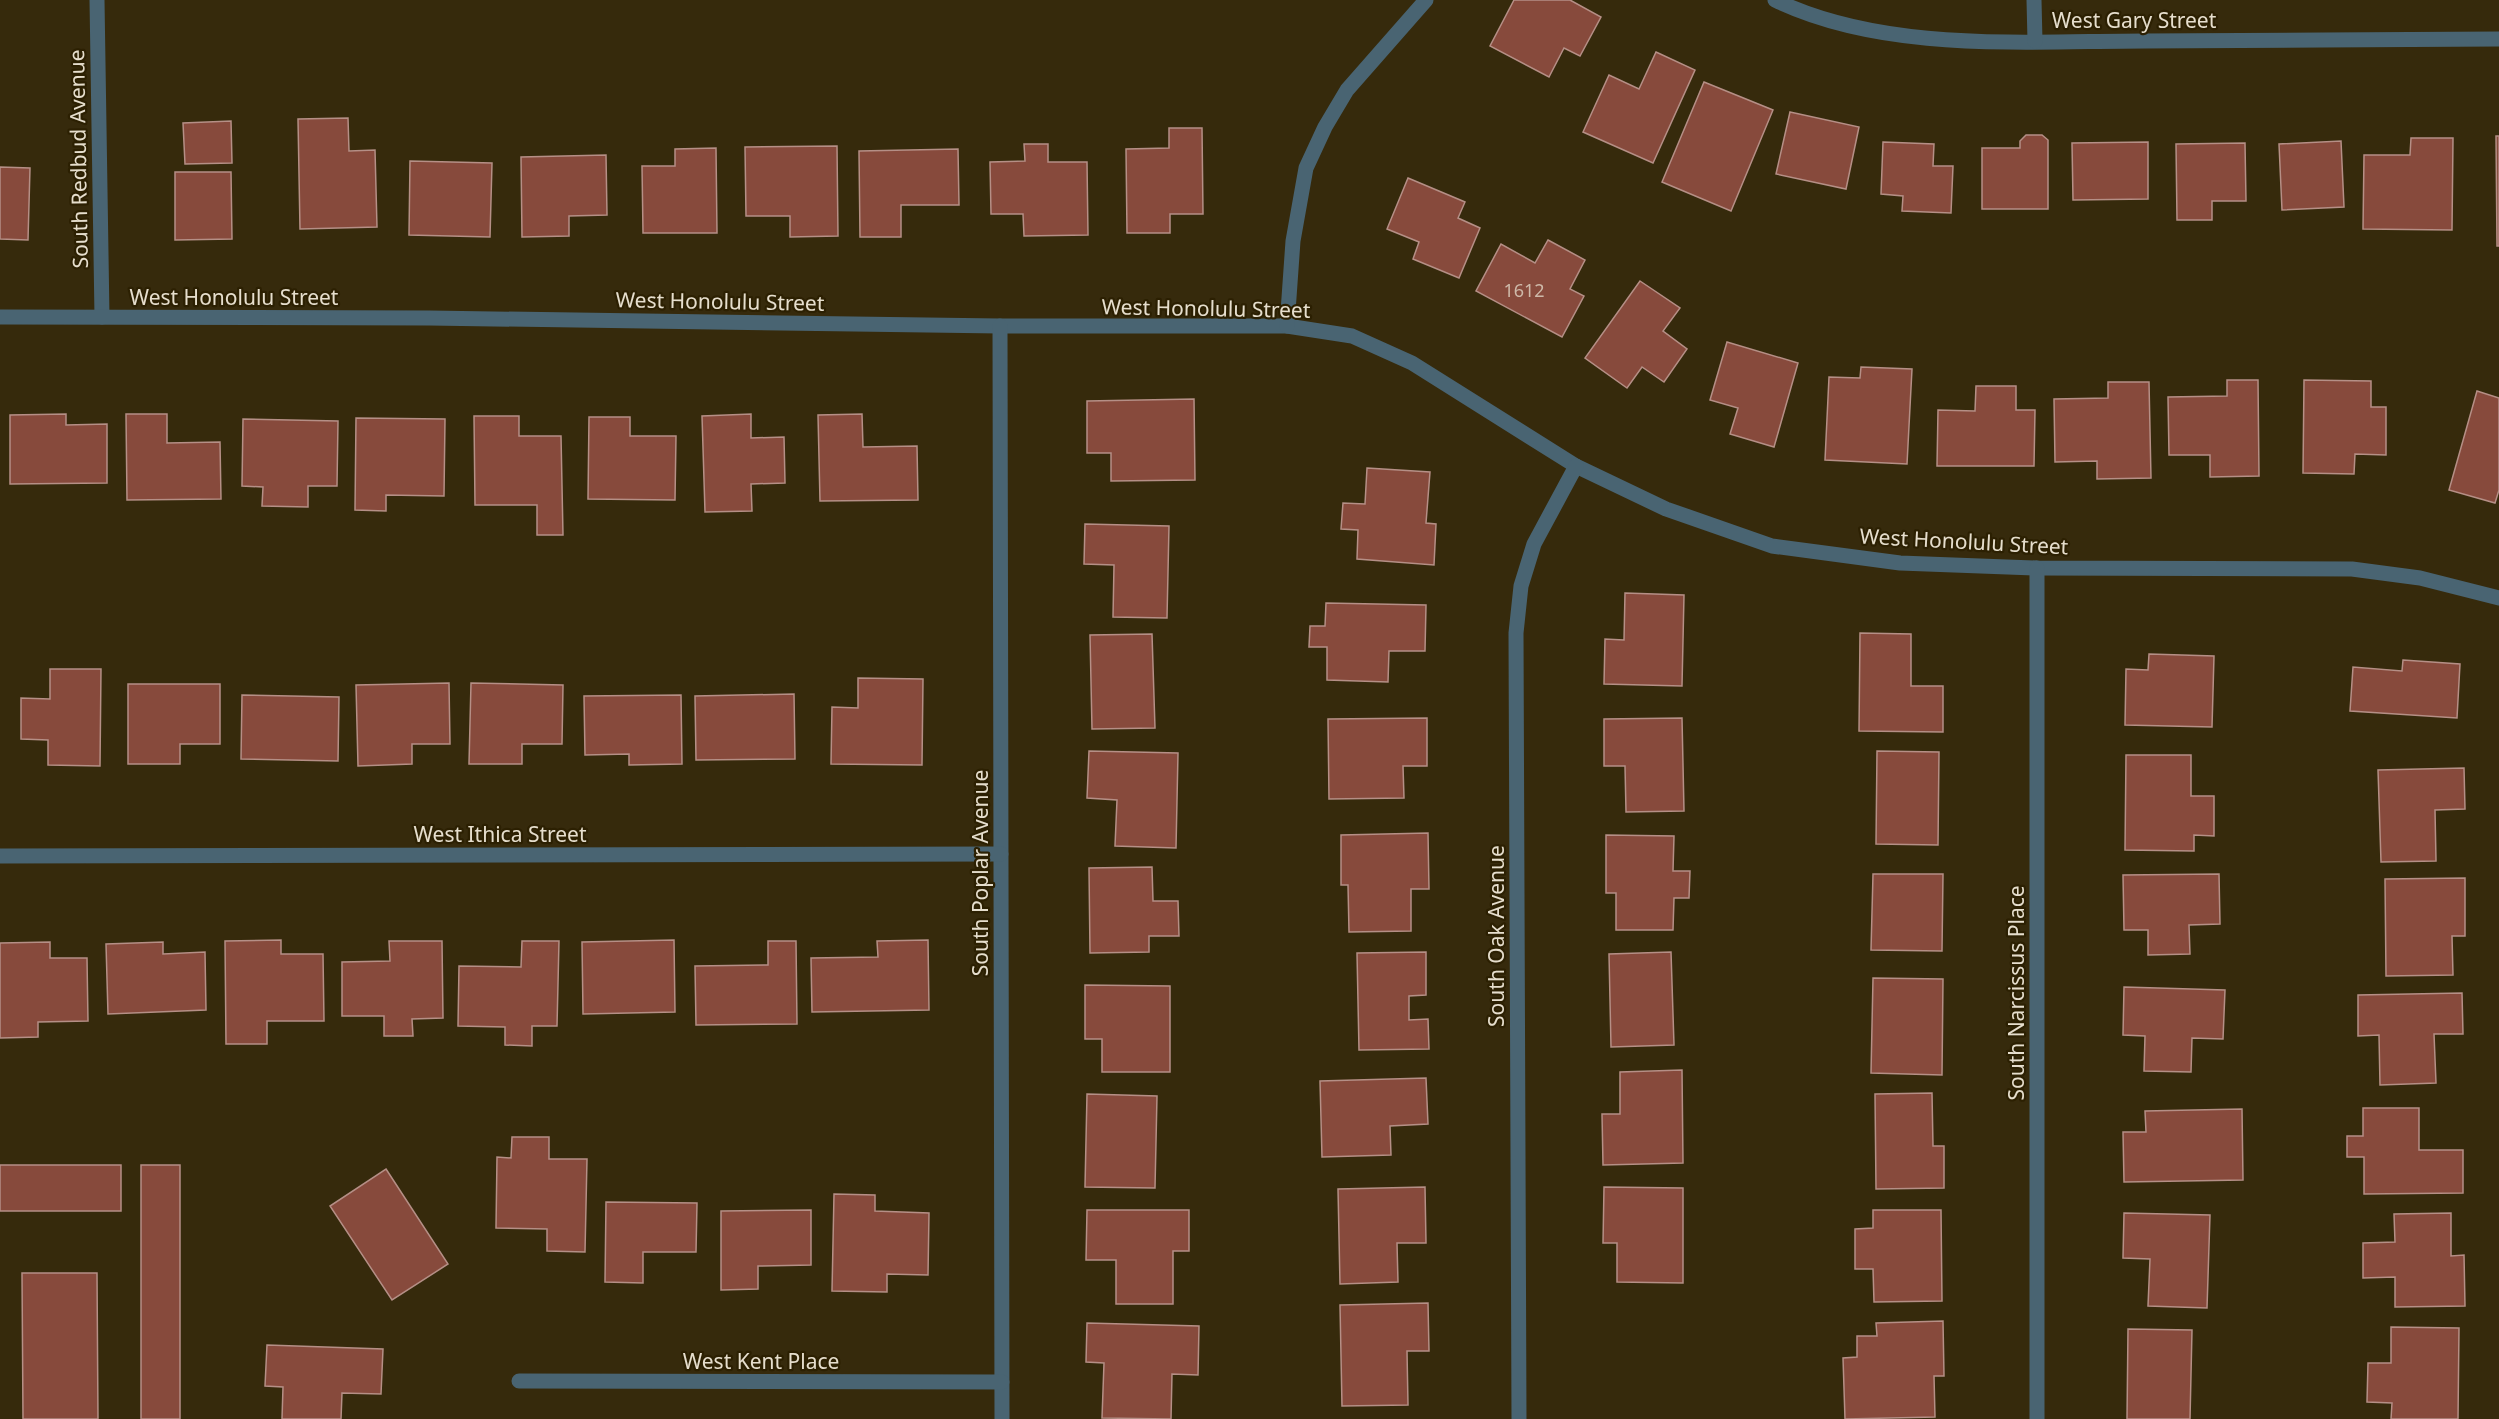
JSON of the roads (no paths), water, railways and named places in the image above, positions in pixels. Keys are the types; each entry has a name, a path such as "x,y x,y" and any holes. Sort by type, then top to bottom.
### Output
{"street":[{"name":"South Redbud Avenue","path":"97,0 102,317"},
{"path":"1287,326 1293,241 1306,168 1347,90 1426,0"},
{"name":"West Gary Street","path":"1775,0 1847,26 1917,38 2035,41 2499,39"},
{"path":"2034,0 2035,41"},
{"name":"West Honolulu Street","path":"0,317 429,318 1000,326 1287,326 1352,336 1412,363 1576,466 1666,509 1772,546 1900,563 2037,568 2352,568 2420,578 2499,598"},
{"name":"South Poplar Avenue","path":"1000,326 1002,1419"},
{"name":"South Oak Avenue","path":"1520,1419 1516,633 1521,586 1534,544 1576,466"},
{"name":"South Narcissus Place","path":"2037,568 2037,1419"},
{"name":"West Ithica Street","path":"0,856 1001,854"},
{"name":"West Kent Place","path":"519,1381 1002,1382"}]}
